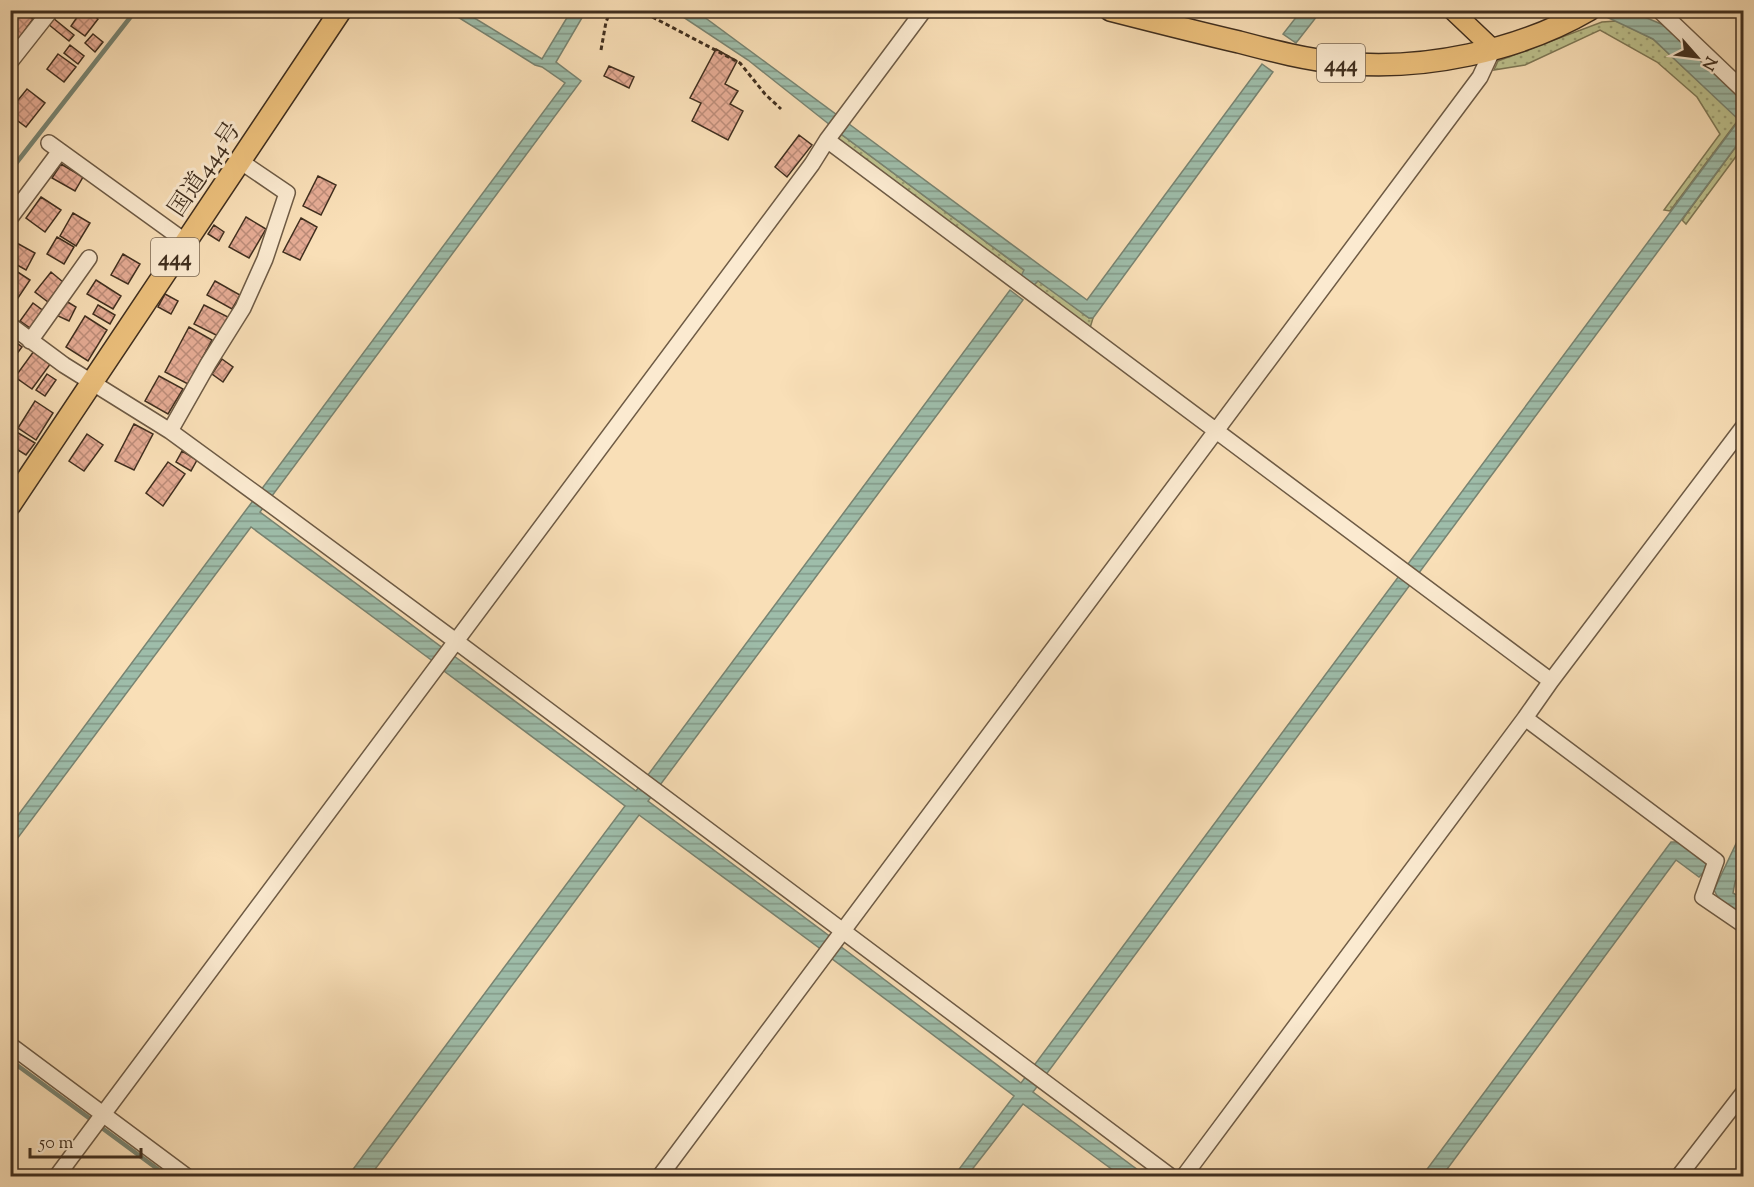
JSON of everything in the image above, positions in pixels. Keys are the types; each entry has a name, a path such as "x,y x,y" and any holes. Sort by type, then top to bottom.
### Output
{"highway":[{"name":"国道444号","path":"10,505 341,10"},
{"name":"444","path":"1110,10 1298,57 1343,63 1393,64 1444,59 1493,49 1537,35 1580,15"}],"main road":[{"path":"1452,10 1493,49"}],"street":[{"path":"10,62 51,10"},
{"path":"57,1176 812,165 827,140 924,10"},
{"path":"1659,10 1743,91"},
{"path":"660,1176 1480,77 1493,49"},
{"path":"827,140 1551,681"},
{"path":"10,218 54,147 186,242"},
{"path":"170,431 243,308 265,260 287,193 240,161"},
{"path":"30,341 89,258"},
{"path":"10,325 91,383 170,431 270,504 1170,1176"},
{"path":"1184,1176 1743,426"},
{"path":"1525,718 1716,861 1703,897 1743,925"},
{"path":"10,1045 186,1176"},
{"path":"1679,1176 1743,1092"}],"path":[{"path":"602,50 606,22 611,10"},
{"path":"639,10 740,63 765,94 781,109"}],"green space":[{"path":"1617,21 1653,39 1739,119 1670,211 1664,210 1720,134 1697,97 1657,62 1600,30 1525,65 1494,70 1498,61 1602,22"},
{"path":"841,134 1025,271 1020,278 838,140"},
{"path":"1743,137 1743,147 1686,224 1682,220"},
{"path":"1038,280 1089,318 1093,318 1090,328 1032,287"}],"shaded area":[{"path":"448,11 463,11 542,59 571,11 586,11 556,62 581,81 260,512 444,649 434,662 251,527 11,847 10,826 565,83"},
{"path":"674,11 696,11 837,115 830,125 748,60"},
{"path":"1301,11 1321,11 1296,43 1283,34"},
{"path":"1594,11 1630,11 1666,26 1743,101 1743,137 1033,1092 1146,1176 1121,1176 1023,1104 967,1176 954,1176 1014,1096 831,958 840,946 1021,1083 1739,120 1653,39"},
{"path":"1262,64 1273,72 1093,318 1089,318 1038,281 1032,287 1020,278 1024,270 841,134 849,124 1087,300"},
{"path":"1010,290 1023,300 648,801 832,938 822,950 639,815 370,1176 348,1176 625,806 444,671 454,656 636,791"},
{"path":"1743,829 1743,865 1735,882 1733,893 1743,899 1743,916 1720,901 1714,890"},
{"path":"1671,842 1678,842 1707,862 1704,872 1699,877 1676,860 1442,1176 1422,1176"}],"building":[{"path":"12,10 20,10 33,19 15,44 10,40"},
{"path":"82,10 87,10 98,19 85,36 71,26"},
{"path":"53,18 74,35 69,41 48,24"},
{"path":"93,34 103,42 95,52 85,43"},
{"path":"70,45 84,56 78,64 64,53"},
{"path":"716,49 737,61 725,84 738,91 730,104 743,111 728,140 692,121 701,103 690,98"},
{"path":"58,54 76,67 64,82 47,69"},
{"path":"609,66 634,77 629,88 604,76"},
{"path":"27,89 45,103 26,127 10,115 10,110"},
{"path":"799,135 812,145 787,177 775,167"},
{"path":"61,164 83,177 75,191 52,178"},
{"path":"318,176 336,185 321,215 303,206"},
{"path":"41,197 61,210 45,232 26,218"},
{"path":"73,213 90,223 76,246 60,236"},
{"path":"246,217 266,229 249,258 229,247"},
{"path":"301,218 317,227 300,260 283,252"},
{"path":"214,225 224,232 219,241 208,234"},
{"path":"57,237 74,247 64,264 47,254"},
{"path":"15,242 35,253 26,270 10,261 10,250"},
{"path":"123,254 140,264 128,284 111,275"},
{"path":"13,269 30,280 12,307 10,272"},
{"path":"51,272 63,282 48,302 35,292"},
{"path":"96,280 121,296 113,309 87,294"},
{"path":"215,281 240,295 232,309 207,295"},
{"path":"165,294 178,301 171,314 158,307"},
{"path":"66,301 76,307 69,321 58,316"},
{"path":"33,303 45,312 33,330 20,321"},
{"path":"98,305 115,315 110,324 93,314"},
{"path":"204,305 228,317 218,336 194,324"},
{"path":"85,316 107,330 88,361 66,347"},
{"path":"189,327 212,340 188,384 165,372"},
{"path":"14,341 22,347 10,363 10,345"},
{"path":"34,351 51,363 32,389 15,377"},
{"path":"222,359 233,367 223,382 212,374"},
{"path":"47,374 56,380 45,396 36,390"},
{"path":"159,376 183,389 168,414 145,401"},
{"path":"35,401 53,413 36,440 18,428"},
{"path":"134,424 153,434 134,470 115,461"},
{"path":"15,431 35,443 26,455 10,445 10,438"},
{"path":"87,434 103,445 84,471 69,461"},
{"path":"182,451 197,460 191,471 176,462"},
{"path":"168,462 185,474 163,506 146,493"}],"waterway":[{"path":"10,171 136,10"},
{"path":"10,1060 89,1118"},
{"path":"102,1128 167,1176"}]}
